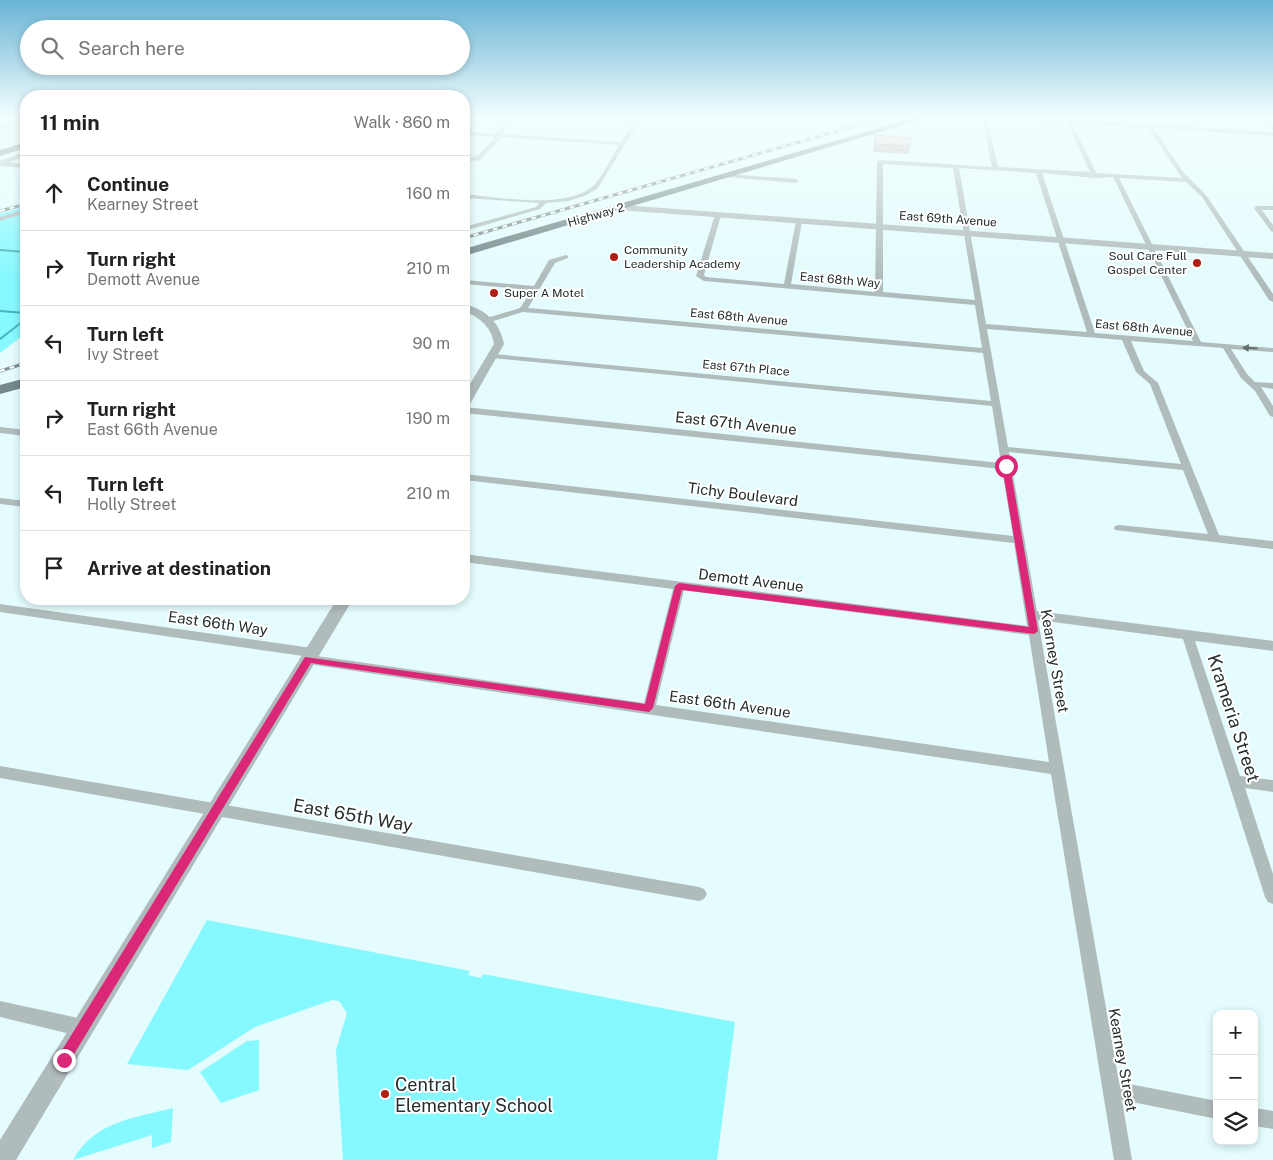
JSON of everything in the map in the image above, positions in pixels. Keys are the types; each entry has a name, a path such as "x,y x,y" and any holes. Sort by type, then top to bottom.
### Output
{"main road":[{"name":"Highway 2","path":"470,251 748,170"},
{"path":"650,200 648,206 656,210"},
{"path":"0,390 20,384"}],"street":[{"path":"470,196 544,202 573,198 594,189 606,170"},
{"path":"879,295 880,170"},
{"name":"Kearney Street","path":"957,170 1123,1160"},
{"path":"998,170 1116,178 1189,180"},
{"path":"1092,170 1095,176"},
{"path":"1179,170 1204,196 1273,300"},
{"path":"1039,173 1092,336"},
{"path":"728,176 796,181"},
{"path":"1116,178 1199,345"},
{"path":"470,227 538,208 544,202"},
{"name":"East 69th Avenue","path":"622,208 1273,256"},
{"path":"1273,208 1256,208 1273,230"},
{"path":"0,219 20,214"},
{"name":"East 68th Way","path":"718,215 701,277 714,281 979,303"},
{"path":"787,287 798,221"},
{"path":"523,310 552,262 566,257"},
{"path":"470,282 537,288"},
{"path":"470,310 490,320 496,328 499,338 499,344 493,356 470,394"},
{"name":"East 68th Avenue","path":"490,320 523,310 987,351"},
{"name":"East 68th Avenue","path":"982,326 1273,350"},
{"path":"1126,339 1140,372 1154,383 1215,539"},
{"path":"1226,346 1244,376 1259,390 1273,414"},
{"name":"East 67th Place","path":"493,356 996,404"},
{"path":"1253,384 1273,386"},
{"name":"East 67th Avenue","path":"470,411 1006,466"},
{"path":"0,430 20,432"},
{"path":"1003,449 1186,467"},
{"name":"Tichy Boulevard","path":"470,478 1018,540"},
{"path":"0,501 20,503"},
{"path":"1120,528 1273,545"},
{"name":"Demott Avenue","path":"470,559 1034,631"},
{"path":"649,708 679,586"},
{"path":"2,1160 341,605"},
{"name":"East 66th Way","path":"0,608 310,656"},
{"path":"1031,615 1273,646"},
{"name":"Krameria Street","path":"1188,636 1273,897"},
{"name":"East 66th Avenue","path":"310,656 1057,768"},
{"name":"East 65th Way","path":"0,772 699,894"},
{"path":"1235,780 1273,786"},
{"path":"0,1009 83,1028"},
{"path":"1111,1089 1213,1109"},
{"path":"1258,1118 1273,1120"}],"shaded area":[{"path":"20,208 20,338 0,353 0,214"},
{"name":"Central Elementary School","path":"207,920 470,971 468,975 481,978 483,974 735,1022 717,1160 343,1160 336,1050 347,1013 339,1001 332,1000 255,1027 188,1070 127,1064"},
{"path":"259,1040 259,1090 221,1103 200,1072 247,1041"},
{"path":"173,1108 171,1142 152,1148 152,1135 73,1160 92,1137 104,1129 130,1119"}],"waterway":[{"path":"0,250 20,252"},
{"path":"0,311 20,313"},
{"path":"0,339 20,324"}],"railway":[{"path":"470,236 701,170"},
{"path":"0,211 20,206"},
{"path":"0,371 20,365"}],"place":[{"name":"Community Leadership Academy","path":"614,257"},
{"name":"Soul Care Full Gospel Center","path":"1197,263"},
{"name":"Super A Motel","path":"494,293"},
{"name":"Central Elementary School","path":"385,1094"}],"route":[{"path":"64,1060 308,659 649,708 679,586 1034,631 1006,466"}]}
